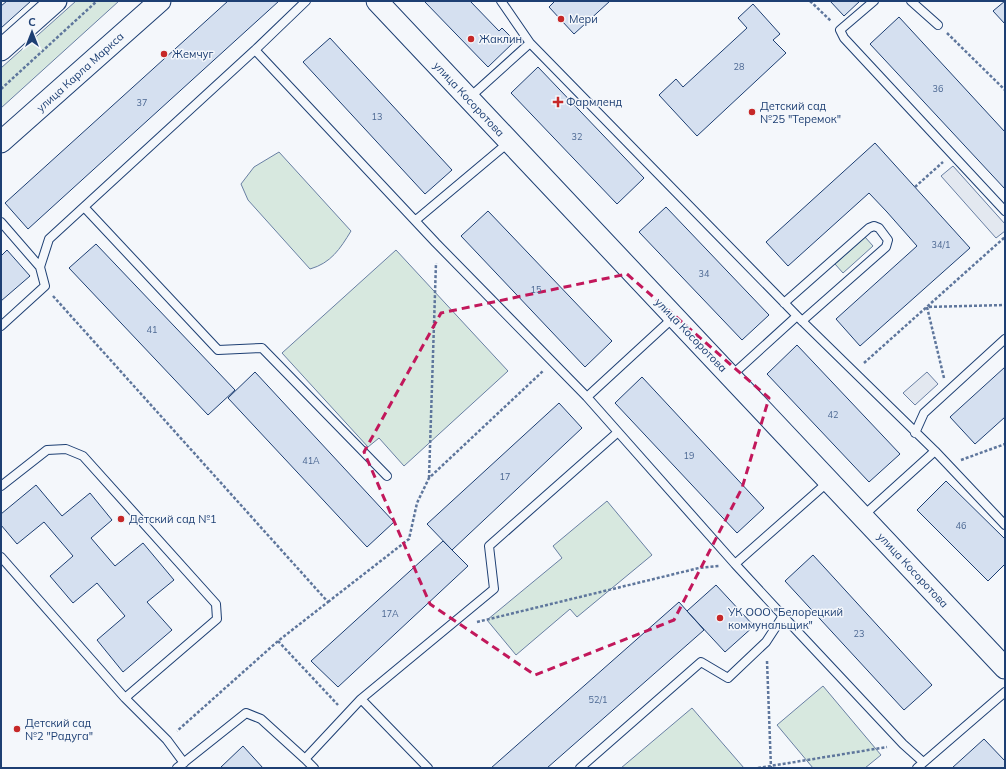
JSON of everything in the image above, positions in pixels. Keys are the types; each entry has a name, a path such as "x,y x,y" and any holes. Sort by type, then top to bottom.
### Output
{"street":[{"path":"1,50 56,1"},
{"name":"улица Карла Маркса","path":"1,142 160,1"},
{"name":"улица Косоротова","path":"377,1 1005,668"}],"lane":[{"path":"40,267 49,239 255,50 306,1"},
{"path":"874,1 840,30 844,38 1005,211"},
{"path":"910,1 938,25"},
{"path":"506,3 530,43 784,303 935,451 1005,525"},
{"path":"468,98 530,43"},
{"path":"255,50 436,243 588,397 735,564 903,744 920,765 1005,692"},
{"path":"416,220 509,142"},
{"path":"84,207 218,350 262,348 387,476"},
{"path":"1,222 40,267 45,286 1,326"},
{"path":"731,376 886,247 888,240 879,228 874,226 869,228 784,303"},
{"path":"588,397 674,317"},
{"path":"915,433 924,413 1005,339"},
{"path":"305,759 361,699 494,589 490,546 618,432"},
{"path":"1,486 47,450 66,449 83,456 216,604 217,620 125,698"},
{"path":"863,517 935,451"},
{"path":"735,564 829,481"},
{"path":"1,557 125,698 167,740 181,765 246,713 261,719 314,768"},
{"path":"580,768 701,662 728,678 766,642 783,616"},
{"path":"361,699 428,768"}],"path":[{"path":"1,89 98,1"},
{"path":"810,1 840,30"},
{"path":"938,25 1005,90"},
{"path":"915,187 953,154"},
{"path":"854,373 1005,236"},
{"path":"429,478 436,243"},
{"path":"45,286 328,602"},
{"path":"927,307 1005,305"},
{"path":"927,307 948,392"},
{"path":"167,740 278,641 408,539 417,504 429,478 552,362"},
{"path":"948,465 1005,444"},
{"path":"476,622 699,568 735,564"},
{"path":"278,641 347,714"},
{"path":"766,642 771,767"},
{"path":"758,768 903,744"}],"highlighted area":[{"path":"627,274 769,398 742,488 674,620 535,675 430,604 364,452 441,313"}],"shaded area":[{"path":"76,1 119,1 1,108 1,68"},
{"path":"279,152 351,231 343,244 329,259 324,263 310,269 248,200 241,184 254,167"},
{"path":"953,166 1005,224 1005,231 996,238 941,176"},
{"path":"865,237 873,246 843,273 835,264"},
{"path":"396,250 508,371 404,466 379,438 368,447 282,353"},
{"path":"927,372 938,384 915,405 903,393"},
{"path":"607,501 652,555 577,617 570,609 516,655 487,620 562,558 553,546"},
{"path":"823,686 881,755 865,768 813,768 777,725"},
{"path":"692,708 744,768 621,768"}],"building":[{"path":"7,1 31,1 1,28 1,6"},
{"path":"228,1 279,1 28,229 5,203"},
{"path":"424,1 470,1 499,31 502,28 515,41 488,67"},
{"path":"555,1 610,1 574,34 549,7"},
{"path":"830,1 860,1 844,16"},
{"path":"1005,1 1005,24 993,11"},
{"path":"753,4 780,34 773,40 786,53 697,136 659,95 676,79 683,87 747,28 738,18"},
{"path":"899,17 1005,132 1005,189 870,44"},
{"path":"330,38 452,170 425,194 303,62"},
{"path":"538,67 644,178 617,204 511,93"},
{"path":"875,143 970,248 860,346 836,319 917,246 887,212 869,193 788,266 766,242"},
{"path":"666,207 769,315 742,340 639,232"},
{"path":"488,211 612,341 585,367 461,236"},
{"path":"96,244 235,390 208,415 69,268"},
{"path":"7,250 30,276 1,301 1,256"},
{"path":"797,345 900,454 869,482 767,374"},
{"path":"1005,367 1005,417 975,444 950,417"},
{"path":"255,372 394,522 367,547 228,398"},
{"path":"642,377 764,508 737,533 615,403"},
{"path":"559,403 582,428 452,550 427,524"},
{"path":"946,481 1005,539 1005,564 988,581 917,510"},
{"path":"36,485 62,516 90,493 112,520 91,538 115,566 143,543 174,580 147,602 172,630 123,672 97,640 125,616 97,583 73,603 50,576 73,556 44,522 17,544 1,525 1,514"},
{"path":"443,541 468,566 338,687 311,661"},
{"path":"813,555 932,685 904,710 785,581"},
{"name":"УК ООО \"Белорецкий коммунальщик\"","path":"716,585 754,626 725,652 687,611"},
{"path":"679,602 704,630 547,768 491,768"},
{"path":"984,739 1005,761 1005,768 952,768"},
{"path":"243,746 263,768 220,768"}],"place":[{"name":"Мери","path":"561,19"},
{"name":"Жаклин","path":"471,39"},
{"name":"Жемчуг","path":"164,54"},
{"name":"Фармленд","path":"558,102"},
{"name":"Детский сад №25 \"Теремок\"","path":"752,112"},
{"name":"Детский сад №1","path":"121,519"},
{"name":"УК ООО \"Белорецкий коммунальщик\"","path":"720,618"},
{"name":"Детский сад №2 \"Радуга\"","path":"17,729"}]}
